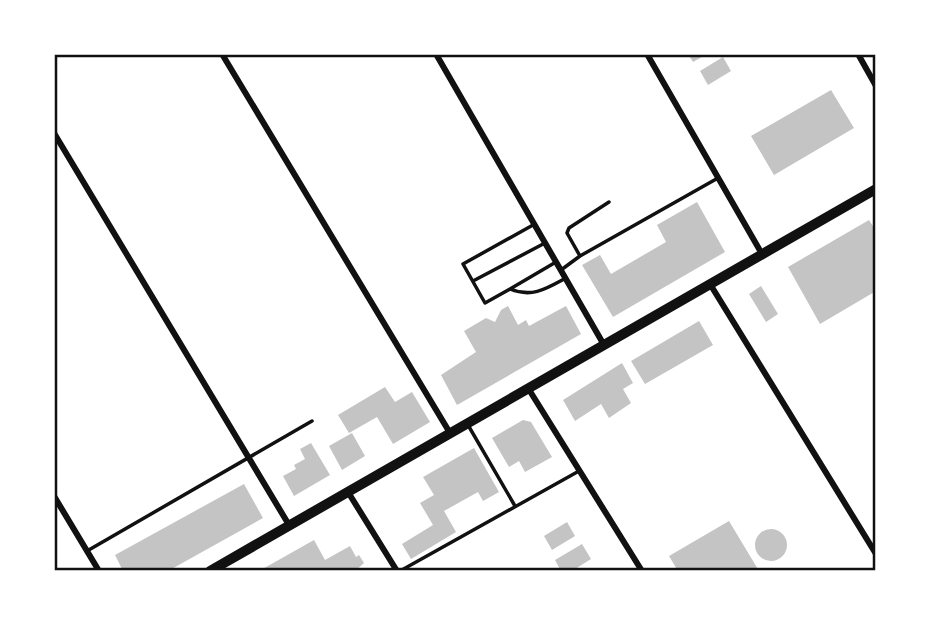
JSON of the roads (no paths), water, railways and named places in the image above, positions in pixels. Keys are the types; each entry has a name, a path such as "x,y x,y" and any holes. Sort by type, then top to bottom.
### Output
{"main road":[{"path":"210,571 876,189"}],"street":[{"path":"222,54 450,433"},
{"path":"436,54 604,345"},
{"path":"647,54 762,254"},
{"path":"858,54 876,86"},
{"path":"54,133 289,525"},
{"path":"710,284 876,554"},
{"path":"528,388 642,571"},
{"path":"348,492 398,571"},
{"path":"54,496 99,571"}],"lane":[{"path":"561,271 580,256 718,178"},
{"path":"580,256 567,233 569,228 609,202"},
{"path":"535,225 463,264 472,282 485,303 556,262"},
{"path":"472,282 545,243"},
{"path":"510,289 524,295 541,292 566,278"},
{"path":"87,551 312,421"},
{"path":"467,423 515,506"},
{"path":"398,571 580,470"}]}
